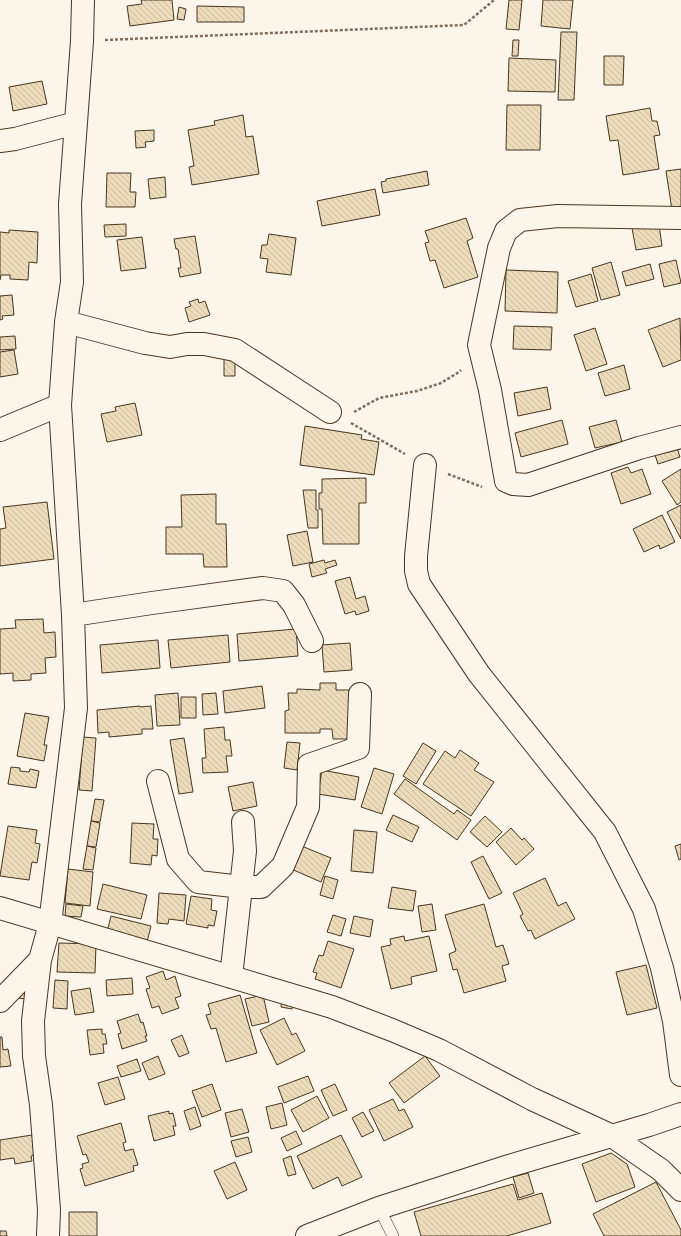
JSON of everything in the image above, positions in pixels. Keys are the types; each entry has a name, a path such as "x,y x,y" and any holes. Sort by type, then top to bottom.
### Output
{"street":[{"path":"48,1236 49,1210 41,1105 34,1056 33,1021 40,960 50,924 76,708 73,615 60,405 66,322 72,282 70,204 82,41 83,0"},
{"path":"0,141 15,139 76,123"},
{"path":"681,218 558,216 520,220 506,230 499,248 479,345 490,390 506,481 513,484 528,485 639,448 681,437"},
{"path":"66,322 145,343 170,347 187,344 204,344 235,350 339,414"},
{"path":"0,430 60,405"},
{"path":"425,465 416,556 416,571 419,584 479,674 605,832 644,909 662,968 674,1021 681,1075"},
{"path":"73,615 263,588 283,591 294,605 312,641"},
{"path":"158,781 178,860 198,882 242,887 261,887 283,866 308,807 309,765 358,748 360,694"},
{"path":"231,978 245,851 243,822"},
{"path":"0,908 332,1007 392,1030 439,1050 532,1099 612,1136 660,1170 681,1190"},
{"path":"0,1001 40,960"},
{"path":"308,1236 379,1208 509,1166 649,1125 681,1114"}],"lane":[{"path":"379,1208 393,1236"}],"path":[{"path":"82,41 464,25 494,0"},
{"path":"339,414 379,398 412,392 441,383 458,372 479,345"}],"building":[{"path":"141,0 172,0 174,20 130,26 127,6 142,4"},
{"path":"509,0 522,0 519,30 506,29"},
{"path":"543,0 573,0 570,29 541,26"},
{"path":"197,6 244,7 244,22 197,22"},
{"path":"179,7 186,9 184,20 177,19"},
{"path":"561,32 577,32 574,100 558,100"},
{"path":"513,40 519,40 518,56 512,56"},
{"path":"604,56 624,56 623,85 604,85"},
{"path":"509,58 556,60 555,92 508,91"},
{"path":"42,81 47,104 13,111 9,87"},
{"path":"507,105 541,105 540,150 506,150"},
{"path":"650,108 652,121 657,121 660,135 654,136 659,169 623,175 618,140 610,141 606,116"},
{"path":"243,115 246,137 253,136 259,174 192,185 189,167 194,166 188,130 215,125 214,121"},
{"path":"154,130 154,141 145,142 146,147 136,148 135,131"},
{"path":"681,169 681,209 672,210 666,171"},
{"path":"427,171 429,185 383,193 381,182 386,181 386,179"},
{"path":"107,173 131,173 130,192 136,192 135,207 106,207"},
{"path":"165,177 166,197 150,199 148,179"},
{"path":"375,189 380,215 322,226 317,201"},
{"path":"466,218 473,238 467,241 478,277 444,288 435,260 430,261 425,243 429,242 425,231"},
{"path":"126,224 126,236 105,237 104,225"},
{"path":"659,225 662,246 636,250 632,228"},
{"path":"9,230 38,232 37,263 29,262 28,280 10,279 10,275 1,275 0,280 0,232 9,233"},
{"path":"269,234 296,238 291,275 266,272 268,259 260,258 262,245 267,245"},
{"path":"195,236 201,273 180,277 178,268 181,268 178,249 176,249 174,239"},
{"path":"142,237 146,268 121,271 117,240"},
{"path":"676,260 681,283 664,287 659,264"},
{"path":"611,262 620,295 601,300 592,268"},
{"path":"650,264 654,279 626,286 622,272"},
{"path":"506,270 558,272 557,313 505,311"},
{"path":"591,274 598,301 576,307 568,281"},
{"path":"12,295 14,315 2,316 3,319 0,320 0,296"},
{"path":"198,299 199,303 205,301 210,315 189,322 185,308 191,306 189,302"},
{"path":"680,318 681,360 663,367 648,330"},
{"path":"514,326 552,327 551,350 513,349"},
{"path":"595,328 607,364 586,371 574,335"},
{"path":"15,336 16,349 0,350 0,337"},
{"path":"14,350 18,374 0,377 0,352"},
{"path":"224,359 235,359 235,376 224,376"},
{"path":"624,365 630,389 605,396 598,373"},
{"path":"547,387 551,409 518,416 514,393"},
{"path":"135,403 142,435 107,442 101,414 116,411 115,407"},
{"path":"562,420 568,444 521,457 515,433"},
{"path":"616,420 622,442 595,448 589,427"},
{"path":"305,426 362,435 361,439 379,442 374,475 300,465"},
{"path":"676,445 680,457 658,464 654,452"},
{"path":"628,467 631,473 642,469 651,494 621,504 611,473"},
{"path":"681,469 681,502 677,505 662,481"},
{"path":"366,478 366,503 359,503 359,544 323,544 322,509 319,509 319,493 322,493 322,479"},
{"path":"303,490 316,490 318,528 308,528"},
{"path":"216,494 216,524 226,524 227,567 204,567 203,554 166,554 166,527 182,527 181,495"},
{"path":"47,502 54,559 0,566 0,529 6,528 3,507"},
{"path":"681,505 681,539 667,512"},
{"path":"662,515 675,542 660,549 659,545 644,552 633,529"},
{"path":"307,531 313,562 293,566 287,535"},
{"path":"324,560 325,563 335,560 337,565 325,569 327,573 312,577 309,564"},
{"path":"350,577 356,599 365,596 369,611 356,615 355,611 345,614 335,581"},
{"path":"43,619 44,633 55,632 56,657 45,658 46,673 31,674 31,680 13,681 13,673 0,674 0,629 16,628 15,620"},
{"path":"296,629 298,656 239,661 237,634"},
{"path":"228,635 230,662 171,668 168,640"},
{"path":"158,640 160,668 102,673 100,645"},
{"path":"350,643 352,670 324,672 322,645"},
{"path":"320,683 336,683 336,690 351,690 351,739 333,739 332,729 320,729 320,733 285,733 285,711 289,710 288,693 297,693 297,689 320,690"},
{"path":"262,686 265,708 225,713 223,691"},
{"path":"178,693 180,725 157,726 155,695"},
{"path":"216,693 218,714 203,715 202,694"},
{"path":"181,697 196,697 196,718 181,718"},
{"path":"151,706 153,729 142,729 142,734 109,737 109,732 98,733 97,710"},
{"path":"25,713 49,717 44,745 47,745 44,761 17,756"},
{"path":"224,727 225,740 230,740 232,756 226,756 228,772 203,773 202,758 206,758 204,729"},
{"path":"83,737 96,738 92,791 79,790"},
{"path":"184,738 193,792 179,794 170,740"},
{"path":"287,742 300,743 297,770 284,768"},
{"path":"423,743 436,751 416,784 403,776"},
{"path":"460,750 479,763 474,770 494,782 471,816 423,784 445,751 455,758"},
{"path":"11,767 20,768 20,771 29,772 30,769 39,771 36,788 8,784"},
{"path":"374,768 394,774 382,814 361,807"},
{"path":"322,770 359,777 355,800 318,794"},
{"path":"405,779 454,814 457,810 471,820 457,840 394,794"},
{"path":"253,782 257,806 233,811 228,787"},
{"path":"95,799 104,800 100,822 91,821"},
{"path":"393,815 419,827 412,842 386,830"},
{"path":"485,816 502,832 487,847 470,832"},
{"path":"91,821 100,823 96,847 87,846"},
{"path":"132,823 154,824 153,839 158,839 157,856 152,855 151,865 130,863"},
{"path":"8,826 37,830 35,843 40,844 37,863 32,862 29,880 0,876"},
{"path":"511,828 522,840 524,838 534,849 516,865 496,842"},
{"path":"354,830 377,832 373,873 351,871"},
{"path":"681,844 681,859 679,860 675,846"},
{"path":"299,845 331,858 321,882 289,868"},
{"path":"87,846 96,848 93,870 83,869"},
{"path":"483,856 502,893 489,899 471,862"},
{"path":"68,869 93,872 90,906 65,903"},
{"path":"325,876 338,880 333,899 320,895"},
{"path":"545,878 558,906 566,902 575,919 535,939 531,930 528,931 520,916 523,914 513,893"},
{"path":"103,884 147,895 141,919 97,909"},
{"path":"392,887 416,891 413,911 388,908"},
{"path":"159,893 186,895 184,921 169,919 168,924 157,923"},
{"path":"191,896 212,899 211,910 217,911 214,926 208,925 208,928 186,924"},
{"path":"66,904 83,906 81,917 65,916"},
{"path":"432,904 436,930 422,932 418,906"},
{"path":"484,904 496,947 503,945 509,964 502,966 506,981 464,993 457,969 453,970 449,954 456,951 445,915"},
{"path":"333,915 346,919 341,936 327,932"},
{"path":"111,916 151,926 147,942 107,932"},
{"path":"354,916 373,920 370,937 350,933"},
{"path":"404,936 405,941 429,936 437,971 411,977 412,984 391,989 381,947 391,945 390,939"},
{"path":"328,941 354,949 341,988 315,979 317,973 313,972 319,955 323,956"},
{"path":"59,943 96,944 95,973 57,972"},
{"path":"646,965 657,1008 627,1015 616,972"},
{"path":"163,971 166,980 175,976 181,996 175,998 179,1008 162,1014 159,1006 152,1008 146,989 150,988 146,977"},
{"path":"132,978 133,994 107,996 106,980"},
{"path":"55,980 68,981 67,1009 53,1008"},
{"path":"27,987 26,999 18,998"},
{"path":"90,988 94,1012 75,1015 71,991"},
{"path":"240,995 257,1053 226,1062 216,1028 211,1029 206,1015 211,1014 208,1004"},
{"path":"263,995 269,1022 252,1026 245,999"},
{"path":"282,998 294,1001 292,1009 281,1007"},
{"path":"138,1014 141,1023 143,1022 147,1041 122,1049 118,1034 121,1033 117,1021"},
{"path":"284,1018 292,1035 296,1033 305,1051 277,1065 260,1030"},
{"path":"102,1029 102,1034 105,1034 107,1044 103,1044 104,1053 90,1055 87,1030"},
{"path":"182,1035 189,1053 179,1057 171,1040"},
{"path":"0,1037 2,1037 3,1050 8,1049 11,1066 0,1067"},
{"path":"158,1056 165,1074 149,1080 142,1063"},
{"path":"425,1056 440,1076 404,1103 389,1083"},
{"path":"137,1059 141,1071 121,1077 117,1066"},
{"path":"308,1076 314,1091 284,1103 278,1087"},
{"path":"118,1077 125,1099 105,1105 98,1083"},
{"path":"212,1084 221,1110 202,1117 192,1091"},
{"path":"335,1084 347,1110 333,1116 321,1090"},
{"path":"317,1096 329,1118 303,1132 291,1110"},
{"path":"393,1099 399,1111 404,1109 413,1127 384,1141 369,1110"},
{"path":"282,1103 287,1125 271,1129 266,1107"},
{"path":"195,1107 201,1126 190,1130 184,1111"},
{"path":"242,1109 249,1132 231,1137 225,1113"},
{"path":"169,1111 169,1114 173,1113 176,1126 173,1126 175,1135 154,1141 148,1116"},
{"path":"363,1112 374,1131 362,1137 352,1118"},
{"path":"121,1123 126,1142 123,1143 125,1151 133,1149 138,1165 133,1166 134,1171 85,1186 80,1169 83,1168 82,1164 89,1162 86,1154 83,1155 77,1136"},
{"path":"296,1131 302,1144 287,1151 281,1138"},
{"path":"32,1135 35,1155 31,1156 32,1161 15,1164 14,1158 0,1160 0,1140"},
{"path":"341,1135 362,1177 342,1186 338,1177 313,1189 297,1156"},
{"path":"248,1137 252,1152 236,1157 231,1141"},
{"path":"611,1153 627,1164 635,1187 596,1202 582,1164"},
{"path":"291,1156 296,1174 288,1176 283,1159"},
{"path":"235,1162 247,1190 227,1199 214,1171"},
{"path":"528,1173 534,1193 519,1198 513,1177"},
{"path":"656,1182 681,1230 681,1236 604,1236 593,1214"},
{"path":"513,1184 518,1200 542,1193 551,1223 507,1236 421,1236 414,1212"},
{"path":"69,1212 97,1212 97,1236 69,1236"},
{"path":"0,1231 6,1231 7,1236 0,1236"}]}
